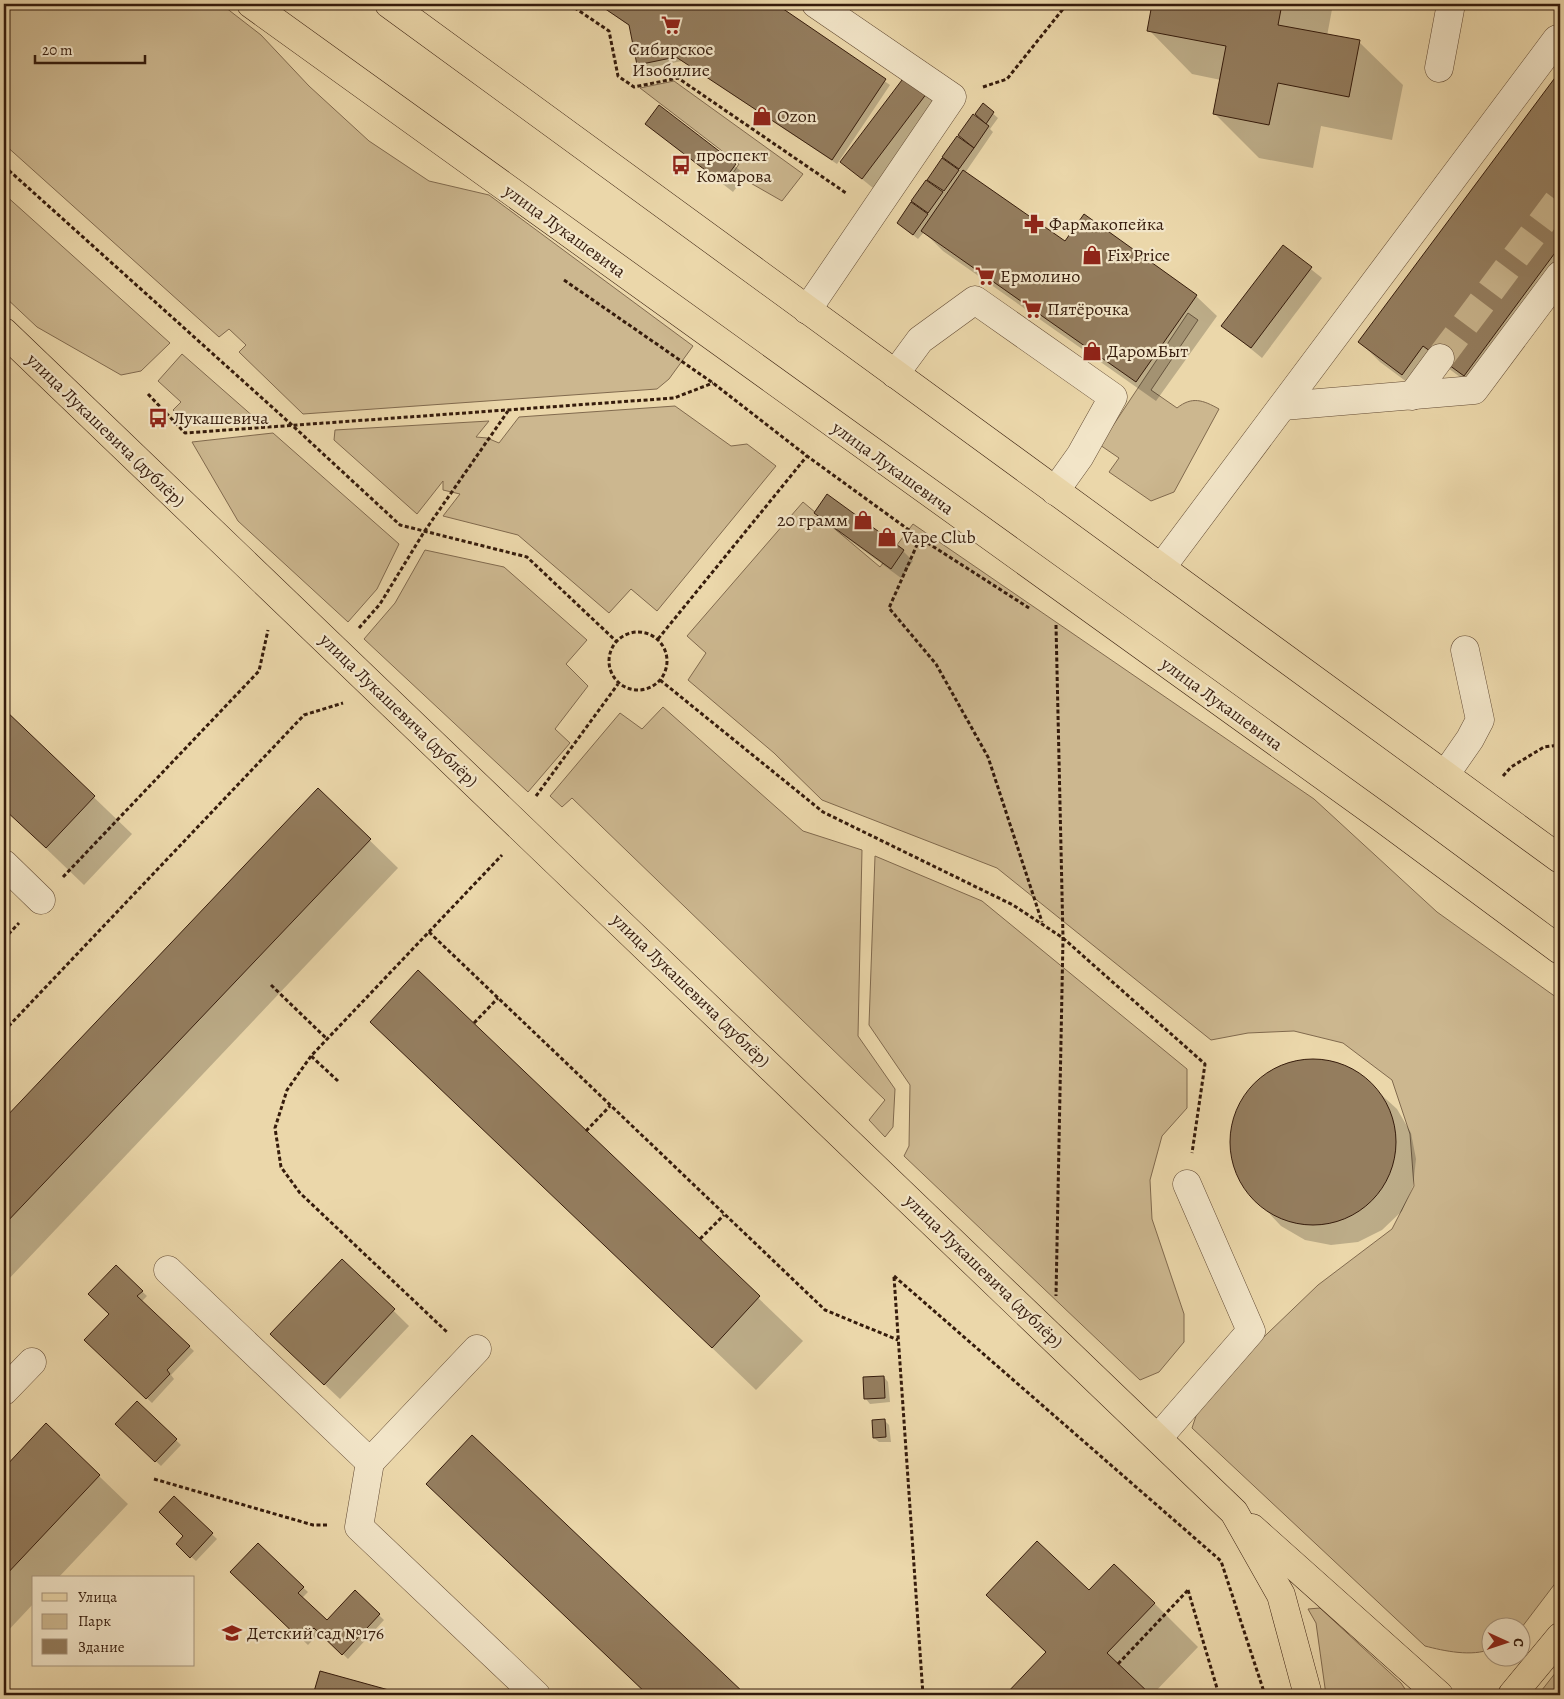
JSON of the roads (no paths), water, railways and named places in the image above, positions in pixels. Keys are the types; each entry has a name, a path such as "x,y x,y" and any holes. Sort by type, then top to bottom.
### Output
{"main road":[{"name":"улица Лукашевича","path":"251,4 1383,819 1560,950"},
{"path":"389,4 1560,860"},
{"name":"улица Лукашевича (дублёр)","path":"4,332 1234,1512 1281,1595 1308,1695"},
{"path":"1234,1512 1439,1695"},
{"path":"1512,1695 1560,1637"}],"lane":[{"path":"807,310 952,97 816,4"},
{"path":"1439,68 1451,4"},
{"path":"1161,568 1557,39 1560,40"},
{"path":"1283,406 1474,390 1560,275"},
{"path":"895,374 920,340 975,300 1113,397 1080,456 1055,490"},
{"path":"1412,396 1440,358"},
{"path":"1445,775 1470,739 1480,720 1465,650"},
{"path":"4,864 41,900"},
{"path":"1158,1438 1251,1331 1187,1184"},
{"path":"168,1270 370,1462"},
{"path":"474,1353 370,1462 359,1527 536,1695"},
{"path":"4,1391 32,1362"}],"tunnel":[{"path":"1440,358 1560,198"}],"place":[{"name":"Сибирское Изобилие","path":"671,25"},
{"name":"Ozon","path":"762,116"},
{"name":"проспект Комарова","path":"681,165"},
{"name":"Фармакопейка","path":"1034,224"},
{"name":"Fix Price","path":"1092,255"},
{"name":"Ермолино","path":"985,276"},
{"name":"Пятёрочка","path":"1032,309"},
{"name":"ДаромБыт","path":"1092,351"},
{"name":"Лукашевича","path":"158,418"},
{"name":"20 грамм","path":"863,520"},
{"name":"Vape Club","path":"887,537"},
{"name":"Детский сад №176","path":"232,1633"}]}
